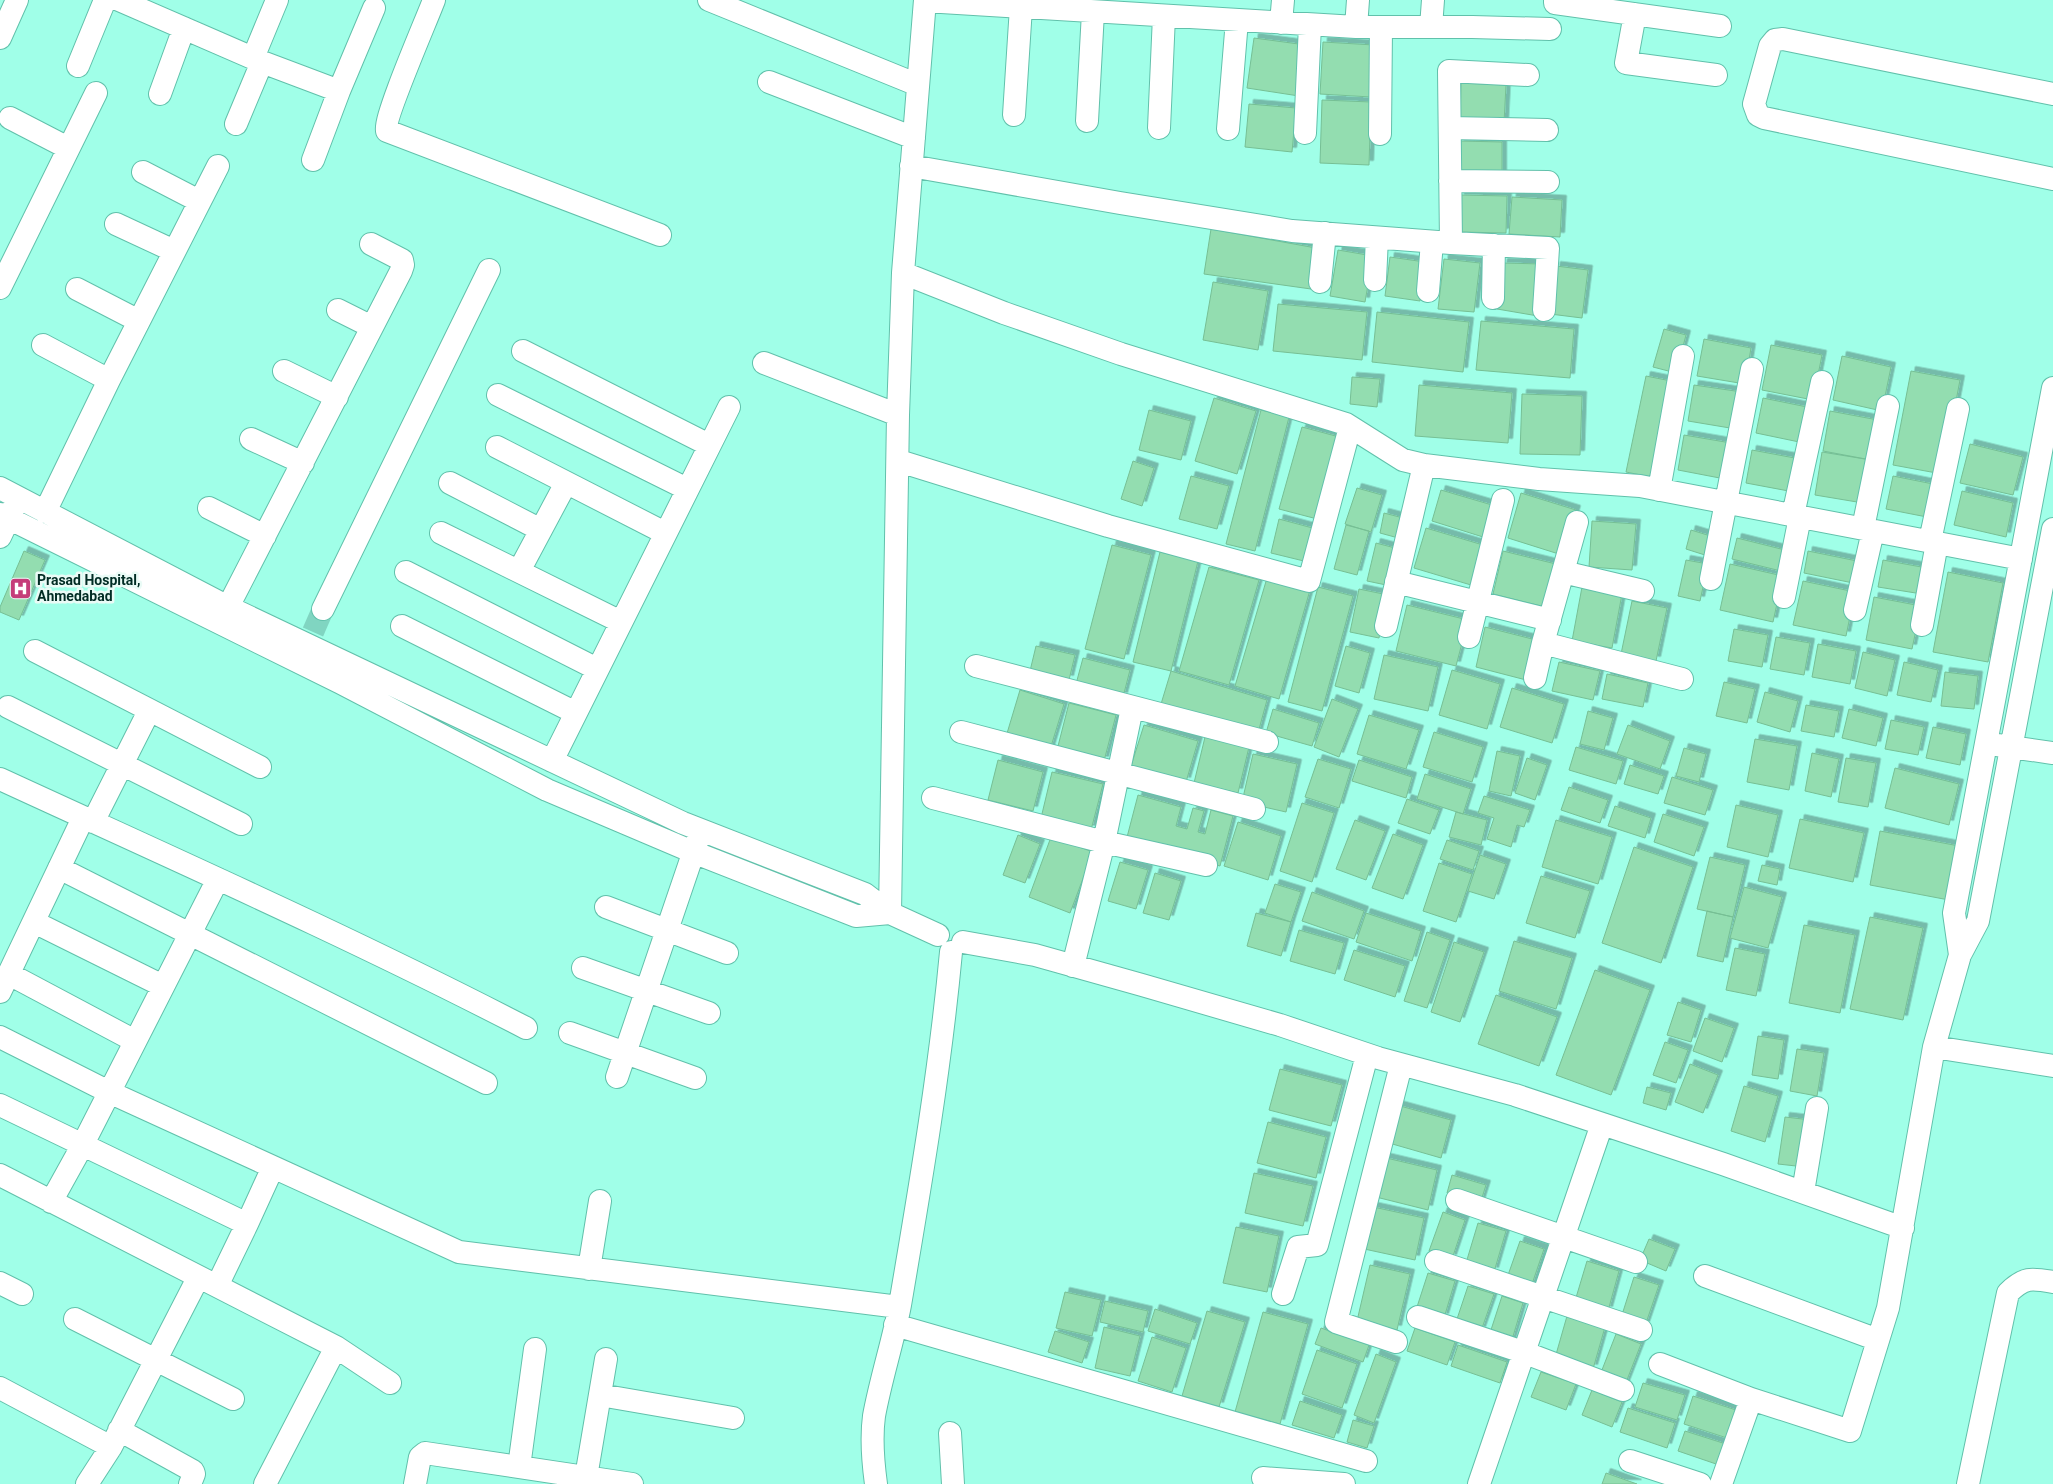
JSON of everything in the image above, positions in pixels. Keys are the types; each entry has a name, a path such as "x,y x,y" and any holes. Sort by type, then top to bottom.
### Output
{"street":[{"path":"0,38 17,0"},
{"path":"78,66 106,0"},
{"path":"119,0 161,8 184,28 258,60 340,92"},
{"path":"236,124 277,0"},
{"path":"434,0 389,115 386,124 387,131 660,235"},
{"path":"709,0 918,85"},
{"path":"1281,23 1283,0"},
{"path":"1356,28 1358,0"},
{"path":"1431,27 1433,0"},
{"path":"1555,0 1556,3 1720,26"},
{"path":"890,913 899,461 898,415 903,273 925,1 991,3 1021,7 1062,5 1093,12 1136,7 1164,16 1211,9 1237,20 1356,28 1550,29"},
{"path":"1014,115 1021,7"},
{"path":"313,160 374,8"},
{"path":"1087,120 1093,12"},
{"path":"1635,14 1626,63 1716,75"},
{"path":"1159,128 1164,16"},
{"path":"1228,129 1237,20"},
{"path":"1305,134 1310,25"},
{"path":"1380,134 1381,27"},
{"path":"160,94 184,28"},
{"path":"2053,94 1783,39 1775,40 1770,46 1754,104 1758,115 1764,118 2053,179"},
{"path":"1428,291 1441,243 1450,182 1449,71 1528,75"},
{"path":"770,82 914,138"},
{"path":"0,288 96,93"},
{"path":"10,118 68,148"},
{"path":"1450,128 1547,130"},
{"path":"45,512 109,380 218,166"},
{"path":"912,166 1292,231 1441,243 1548,248 1544,310"},
{"path":"143,172 200,201"},
{"path":"1450,182 1548,182"},
{"path":"116,224 174,251"},
{"path":"1320,282 1325,233"},
{"path":"1375,280 1377,238"},
{"path":"228,607 404,266 402,260 371,244"},
{"path":"1493,298 1494,244"},
{"path":"323,610 489,270"},
{"path":"903,273 1004,313 1121,354 1350,427 1403,460 1424,465 1539,479 1640,486 2021,559"},
{"path":"77,289 139,321"},
{"path":"338,310 372,327"},
{"path":"43,346 109,380"},
{"path":"523,351 708,445"},
{"path":"1659,490 1683,356"},
{"path":"764,363 898,415"},
{"path":"1711,579 1752,369"},
{"path":"284,371 337,397"},
{"path":"1784,597 1822,382"},
{"path":"1960,955 1954,913 2053,388"},
{"path":"498,395 687,488"},
{"path":"1855,610 1888,406"},
{"path":"552,761 708,445 729,407"},
{"path":"1922,626 1933,542 1958,409"},
{"path":"899,461 1108,526 1309,581 1350,427"},
{"path":"251,439 303,463"},
{"path":"497,447 665,534"},
{"path":"1386,626 1424,465"},
{"path":"450,483 541,530"},
{"path":"519,572 566,483"},
{"path":"890,913 856,916 693,852 547,790 306,647 3,523 9,493 306,647 702,830 865,894 890,913 951,943 1035,955 1280,1025 1401,1065 1515,1095 1803,1192 1903,1228"},
{"path":"1469,637 1504,500"},
{"path":"209,508 265,536"},
{"path":"1535,678 1577,522"},
{"path":"1660,1364 1751,1399 1850,1431 1888,1308 1934,1047 1960,955 1978,921 2053,529"},
{"path":"441,533 621,622"},
{"path":"406,572 597,669"},
{"path":"1563,572 1643,591"},
{"path":"1396,582 1550,620"},
{"path":"402,626 576,713"},
{"path":"1543,643 1682,679"},
{"path":"35,651 260,767"},
{"path":"976,666 1267,742"},
{"path":"8,707 241,824"},
{"path":"1073,966 1104,842 1132,708"},
{"path":"135,1041 4,983 59,868 122,764 149,711"},
{"path":"961,732 1254,809"},
{"path":"1986,743 2053,753"},
{"path":"0,780 218,879 476,1002 526,1028"},
{"path":"933,798 1104,842 1206,865"},
{"path":"617,1077 702,830"},
{"path":"59,868 486,1083"},
{"path":"52,1202 218,879"},
{"path":"606,907 727,953"},
{"path":"34,922 163,986"},
{"path":"876,1484 873,1461 874,1417 897,1316 928,1149 945,1025 951,943"},
{"path":"583,968 709,1013"},
{"path":"570,1033 695,1078"},
{"path":"0,1037 109,1092 459,1252 589,1269 897,1316 1366,1461"},
{"path":"1934,1047 2053,1066"},
{"path":"1283,1294 1298,1247 1317,1245 1367,1055"},
{"path":"1396,1342 1336,1322 1401,1065"},
{"path":"0,1105 247,1224"},
{"path":"1803,1192 1817,1108"},
{"path":"1479,1484 1602,1124"},
{"path":"87,1484 115,1438 156,1359 247,1224 273,1167"},
{"path":"0,1175 336,1347 390,1384"},
{"path":"1457,1200 1636,1262"},
{"path":"589,1269 600,1201"},
{"path":"1436,1260 1641,1330"},
{"path":"1705,1276 1878,1340"},
{"path":"1968,1484 2008,1293 2019,1282 2036,1279 2053,1282"},
{"path":"0,1283 22,1294"},
{"path":"1418,1316 1524,1352 1623,1390"},
{"path":"75,1319 233,1399"},
{"path":"265,1484 336,1347"},
{"path":"520,1467 535,1350"},
{"path":"586,1477 606,1359"},
{"path":"0,1388 193,1471 194,1474 190,1484"},
{"path":"600,1395 733,1418"},
{"path":"1721,1484 1751,1399"},
{"path":"950,1433 954,1484"},
{"path":"415,1484 420,1457 425,1453 632,1484"},
{"path":"1630,1461 1700,1484"},
{"path":"1263,1478 1294,1482 1344,1484"}],"building":[{"path":"1254,38 1306,45 1299,96 1247,88"},
{"path":"1323,42 1374,45 1371,97 1320,94"},
{"path":"1461,83 1506,85 1504,123 1460,121"},
{"path":"1322,100 1371,102 1369,165 1320,163"},
{"path":"1249,104 1296,108 1292,152 1245,147"},
{"path":"1460,141 1502,142 1502,177 1459,176"},
{"path":"1460,195 1507,196 1506,233 1459,232"},
{"path":"1512,197 1562,200 1560,237 1509,234"},
{"path":"1211,229 1316,248 1311,289 1204,274"},
{"path":"1338,250 1373,256 1365,302 1330,296"},
{"path":"1390,257 1425,262 1420,301 1385,296"},
{"path":"1444,259 1480,263 1474,312 1438,309"},
{"path":"1503,263 1542,264 1538,316 1497,309"},
{"path":"1556,266 1588,270 1582,318 1550,314"},
{"path":"1213,282 1268,291 1258,350 1203,340"},
{"path":"1278,304 1367,312 1362,360 1273,351"},
{"path":"1377,312 1469,322 1463,372 1372,362"},
{"path":"1481,321 1574,329 1570,378 1476,370"},
{"path":"1664,329 1686,335 1676,373 1653,367"},
{"path":"1704,339 1751,348 1745,384 1697,376"},
{"path":"1771,345 1822,355 1813,400 1762,390"},
{"path":"1842,356 1891,367 1882,411 1833,400"},
{"path":"1911,371 1960,380 1942,474 1893,465"},
{"path":"1646,376 1676,382 1656,478 1626,472"},
{"path":"1352,377 1380,379 1377,407 1350,404"},
{"path":"1419,385 1512,393 1508,443 1415,436"},
{"path":"1694,385 1742,392 1736,429 1688,421"},
{"path":"1522,394 1582,396 1580,455 1520,454"},
{"path":"1214,398 1256,411 1237,474 1195,461"},
{"path":"1763,398 1812,408 1804,443 1756,433"},
{"path":"1149,410 1191,421 1181,460 1139,450"},
{"path":"1261,410 1289,417 1255,551 1226,544"},
{"path":"1830,411 1878,420 1871,460 1823,451"},
{"path":"1302,427 1343,438 1321,520 1279,509"},
{"path":"1684,435 1731,443 1725,479 1678,470"},
{"path":"1970,444 2023,457 2013,495 1960,483"},
{"path":"1752,450 1800,459 1794,492 1746,483"},
{"path":"1822,452 1871,460 1863,503 1815,495"},
{"path":"1133,461 1154,468 1142,506 1121,499"},
{"path":"1191,476 1229,486 1217,529 1179,519"},
{"path":"1893,476 1938,485 1932,518 1886,509"},
{"path":"1357,488 1382,495 1371,532 1345,524"},
{"path":"1441,490 1492,505 1483,537 1432,521"},
{"path":"1962,491 2013,503 2006,537 1954,525"},
{"path":"1521,493 1576,510 1562,555 1508,538"},
{"path":"1384,513 1407,519 1402,539 1380,533"},
{"path":"1279,519 1320,530 1312,563 1271,553"},
{"path":"1592,521 1636,524 1632,570 1589,567"},
{"path":"1346,525 1369,531 1357,575 1334,569"},
{"path":"1426,528 1483,545 1471,585 1414,568"},
{"path":"1691,530 1714,537 1708,556 1686,549"},
{"path":"1737,538 1789,551 1785,572 1732,559"},
{"path":"1376,543 1399,549 1391,586 1367,581"},
{"path":"1112,545 1151,555 1124,659 1085,649"},
{"path":"24,551 45,560 19,620 0,612 0,607"},
{"path":"1503,551 1560,565 1549,608 1493,594"},
{"path":"1808,551 1862,562 1858,584 1804,573"},
{"path":"1160,552 1198,561 1171,671 1133,662"},
{"path":"1686,560 1708,564 1700,601 1678,596"},
{"path":"1883,560 1927,568 1922,594 1878,587"},
{"path":"1730,564 1783,576 1773,622 1720,610"},
{"path":"1209,567 1259,580 1229,685 1179,671"},
{"path":"1948,572 2003,583 1988,662 1933,652"},
{"path":"1267,578 1310,590 1279,699 1235,686"},
{"path":"1803,581 1855,592 1846,636 1793,625"},
{"path":"1318,587 1353,596 1322,711 1288,702"},
{"path":"1582,587 1622,594 1612,648 1572,641"},
{"path":"1359,589 1388,595 1379,638 1350,632"},
{"path":"1874,597 1921,606 1912,649 1866,640"},
{"path":"1632,601 1667,608 1656,661 1621,654"},
{"path":"1407,605 1468,620 1456,666 1396,651"},
{"path":"1485,627 1540,641 1530,681 1476,667"},
{"path":"1734,629 1768,635 1762,667 1728,661"},
{"path":"1776,637 1810,643 1804,675 1770,669"},
{"path":"1818,644 1856,651 1850,684 1812,677"},
{"path":"1036,646 1075,655 1069,680 1030,671"},
{"path":"1346,646 1370,653 1359,693 1335,686"},
{"path":"1863,652 1895,660 1887,696 1855,688"},
{"path":"1384,655 1438,667 1428,711 1374,699"},
{"path":"1083,658 1130,670 1123,697 1076,684"},
{"path":"1559,662 1600,671 1593,700 1552,691"},
{"path":"1904,662 1938,670 1931,702 1897,695"},
{"path":"1452,670 1500,684 1487,729 1439,715"},
{"path":"1171,671 1267,700 1258,733 1161,704"},
{"path":"1945,672 1978,676 1974,709 1941,706"},
{"path":"1607,674 1648,683 1643,707 1602,699"},
{"path":"1724,682 1755,689 1747,723 1716,716"},
{"path":"1512,688 1564,704 1552,743 1500,727"},
{"path":"1020,690 1064,704 1049,753 1005,740"},
{"path":"1765,692 1798,701 1790,732 1757,722"},
{"path":"1332,699 1358,709 1339,757 1314,747"},
{"path":"1069,703 1116,715 1104,761 1057,750"},
{"path":"1806,705 1839,711 1834,737 1801,731"},
{"path":"1273,709 1319,723 1312,746 1266,733"},
{"path":"1849,709 1883,718 1876,746 1842,738"},
{"path":"1588,711 1613,718 1604,750 1580,744"},
{"path":"1369,715 1419,730 1406,769 1357,754"},
{"path":"1891,720 1924,727 1918,755 1885,749"},
{"path":"1144,725 1198,741 1186,782 1131,766"},
{"path":"1628,725 1670,741 1660,769 1617,754"},
{"path":"1933,727 1966,734 1960,765 1926,758"},
{"path":"1434,732 1483,747 1472,782 1423,767"},
{"path":"1205,737 1249,747 1238,793 1194,783"},
{"path":"1755,739 1797,746 1789,790 1747,782"},
{"path":"1576,747 1623,761 1616,784 1569,770"},
{"path":"1684,748 1706,754 1699,782 1676,776"},
{"path":"1497,751 1520,756 1511,796 1489,791"},
{"path":"1812,753 1839,759 1831,797 1805,791"},
{"path":"1253,754 1297,764 1286,812 1242,802"},
{"path":"1527,758 1547,765 1535,800 1515,793"},
{"path":"1846,758 1876,763 1868,807 1838,802"},
{"path":"1318,759 1351,769 1339,808 1305,797"},
{"path":"998,760 1043,772 1033,811 988,800"},
{"path":"1359,760 1412,777 1406,798 1352,781"},
{"path":"1630,765 1664,776 1658,794 1624,784"},
{"path":"1895,768 1959,784 1949,825 1885,808"},
{"path":"1052,772 1103,784 1091,830 1041,818"},
{"path":"1425,774 1471,789 1463,814 1417,799"},
{"path":"1672,777 1713,790 1705,815 1664,803"},
{"path":"1569,787 1608,800 1600,823 1561,810"},
{"path":"1138,795 1181,807 1176,826 1187,829 1193,808 1204,811 1198,832 1205,834 1211,810 1233,816 1220,866 1126,841"},
{"path":"1484,796 1530,810 1524,827 1517,825 1511,847 1487,839 1494,818 1478,813"},
{"path":"1407,799 1439,810 1430,834 1398,823"},
{"path":"1302,803 1334,813 1312,882 1280,871"},
{"path":"1736,805 1778,815 1768,857 1727,847"},
{"path":"1615,806 1651,818 1645,838 1608,826"},
{"path":"1456,812 1487,820 1481,845 1449,837"},
{"path":"1663,814 1704,827 1694,856 1654,842"},
{"path":"1800,819 1864,833 1853,882 1789,868"},
{"path":"1355,820 1385,831 1366,880 1336,869"},
{"path":"1556,820 1612,837 1598,884 1542,867"},
{"path":"1238,822 1281,836 1268,880 1224,866"},
{"path":"1880,831 1959,846 1949,900 1870,885"},
{"path":"1393,834 1423,845 1403,899 1372,888"},
{"path":"1018,835 1040,844 1025,883 1003,875"},
{"path":"1051,837 1093,852 1070,913 1029,897"},
{"path":"1447,840 1479,851 1473,870 1440,859"},
{"path":"1634,847 1693,867 1661,963 1602,943"},
{"path":"1480,855 1506,864 1494,899 1468,891"},
{"path":"1710,857 1745,865 1733,917 1697,909"},
{"path":"1120,862 1148,870 1136,909 1108,901"},
{"path":"1439,863 1472,874 1456,922 1423,911"},
{"path":"1762,865 1780,869 1777,885 1758,881"},
{"path":"1155,873 1181,881 1169,920 1143,913"},
{"path":"1541,876 1590,891 1575,938 1526,923"},
{"path":"1275,884 1301,892 1291,922 1265,913"},
{"path":"1744,887 1782,897 1768,948 1730,938"},
{"path":"1312,892 1364,911 1354,939 1302,921"},
{"path":"1707,911 1733,917 1723,962 1697,956"},
{"path":"1256,913 1291,922 1281,956 1247,946"},
{"path":"1366,913 1421,931 1412,961 1356,942"},
{"path":"1870,917 1923,928 1903,1020 1850,1009"},
{"path":"1804,925 1855,935 1840,1013 1789,1003"},
{"path":"1299,930 1344,943 1335,974 1290,961"},
{"path":"1427,932 1450,940 1427,1008 1404,1001"},
{"path":"1514,941 1572,958 1556,1009 1499,991"},
{"path":"1454,942 1484,952 1460,1022 1431,1012"},
{"path":"1735,948 1765,954 1756,996 1726,990"},
{"path":"1354,950 1405,966 1395,997 1344,980"},
{"path":"1595,970 1650,990 1611,1095 1556,1075"},
{"path":"1496,995 1557,1017 1539,1066 1478,1044"},
{"path":"1678,1002 1701,1010 1691,1042 1667,1035"},
{"path":"1705,1018 1734,1028 1722,1062 1693,1051"},
{"path":"1758,1036 1784,1040 1778,1079 1752,1075"},
{"path":"1665,1042 1688,1050 1676,1083 1653,1075"},
{"path":"1797,1049 1824,1053 1817,1096 1790,1091"},
{"path":"1690,1064 1718,1075 1703,1113 1675,1102"},
{"path":"1280,1069 1342,1085 1331,1126 1269,1110"},
{"path":"1744,1086 1778,1096 1765,1142 1731,1131"},
{"path":"1647,1087 1671,1093 1666,1110 1643,1103"},
{"path":"1393,1104 1451,1120 1441,1158 1382,1141"},
{"path":"1785,1117 1811,1120 1805,1167 1778,1164"},
{"path":"1268,1122 1326,1137 1316,1178 1257,1163"},
{"path":"1378,1156 1437,1170 1428,1210 1368,1195"},
{"path":"1254,1173 1313,1186 1303,1226 1245,1213"},
{"path":"1452,1175 1486,1185 1480,1204 1447,1193"},
{"path":"1364,1205 1424,1218 1415,1260 1355,1247"},
{"path":"1443,1212 1465,1220 1452,1259 1429,1251"},
{"path":"1478,1223 1506,1231 1494,1272 1466,1263"},
{"path":"1236,1227 1279,1236 1267,1292 1223,1283"},
{"path":"1649,1239 1675,1249 1666,1271 1640,1260"},
{"path":"1520,1241 1544,1249 1531,1287 1507,1278"},
{"path":"1587,1261 1619,1271 1608,1311 1575,1301"},
{"path":"1370,1265 1410,1274 1397,1330 1357,1321"},
{"path":"1428,1273 1455,1281 1444,1318 1416,1310"},
{"path":"1634,1277 1659,1285 1645,1326 1621,1318"},
{"path":"1468,1286 1494,1294 1481,1331 1456,1322"},
{"path":"1065,1292 1101,1300 1092,1336 1056,1328"},
{"path":"1502,1296 1523,1303 1511,1343 1489,1336"},
{"path":"1105,1301 1148,1311 1143,1332 1100,1322"},
{"path":"1155,1309 1197,1323 1190,1344 1148,1331"},
{"path":"1207,1311 1245,1322 1219,1407 1182,1396"},
{"path":"1263,1312 1308,1324 1280,1424 1235,1412"},
{"path":"1567,1316 1605,1327 1593,1369 1555,1358"},
{"path":"1104,1327 1140,1336 1130,1376 1095,1368"},
{"path":"1321,1328 1369,1345 1363,1362 1315,1344"},
{"path":"1415,1328 1455,1342 1447,1365 1407,1351"},
{"path":"1055,1331 1089,1342 1082,1363 1048,1352"},
{"path":"1616,1334 1641,1344 1625,1385 1600,1375"},
{"path":"1152,1337 1186,1348 1172,1392 1138,1381"},
{"path":"1458,1345 1507,1362 1500,1383 1451,1366"},
{"path":"1317,1350 1357,1364 1342,1408 1302,1394"},
{"path":"1376,1354 1396,1362 1374,1423 1354,1415"},
{"path":"1541,1372 1576,1384 1566,1410 1531,1397"},
{"path":"1643,1383 1685,1395 1677,1420 1635,1407"},
{"path":"1592,1390 1622,1402 1612,1427 1582,1415"},
{"path":"1693,1396 1736,1410 1727,1438 1684,1424"},
{"path":"1300,1401 1342,1415 1334,1438 1292,1425"},
{"path":"1628,1408 1675,1423 1667,1448 1620,1432"},
{"path":"1353,1420 1374,1426 1367,1448 1347,1442"},
{"path":"1685,1431 1726,1444 1719,1465 1678,1451"},
{"path":"1606,1473 1637,1484 1602,1484"}],"tunnel":[{"path":"313,632 323,609"}],"place":[{"name":"Prasad Hospital, Ahmedabad","path":"21,588"}]}
